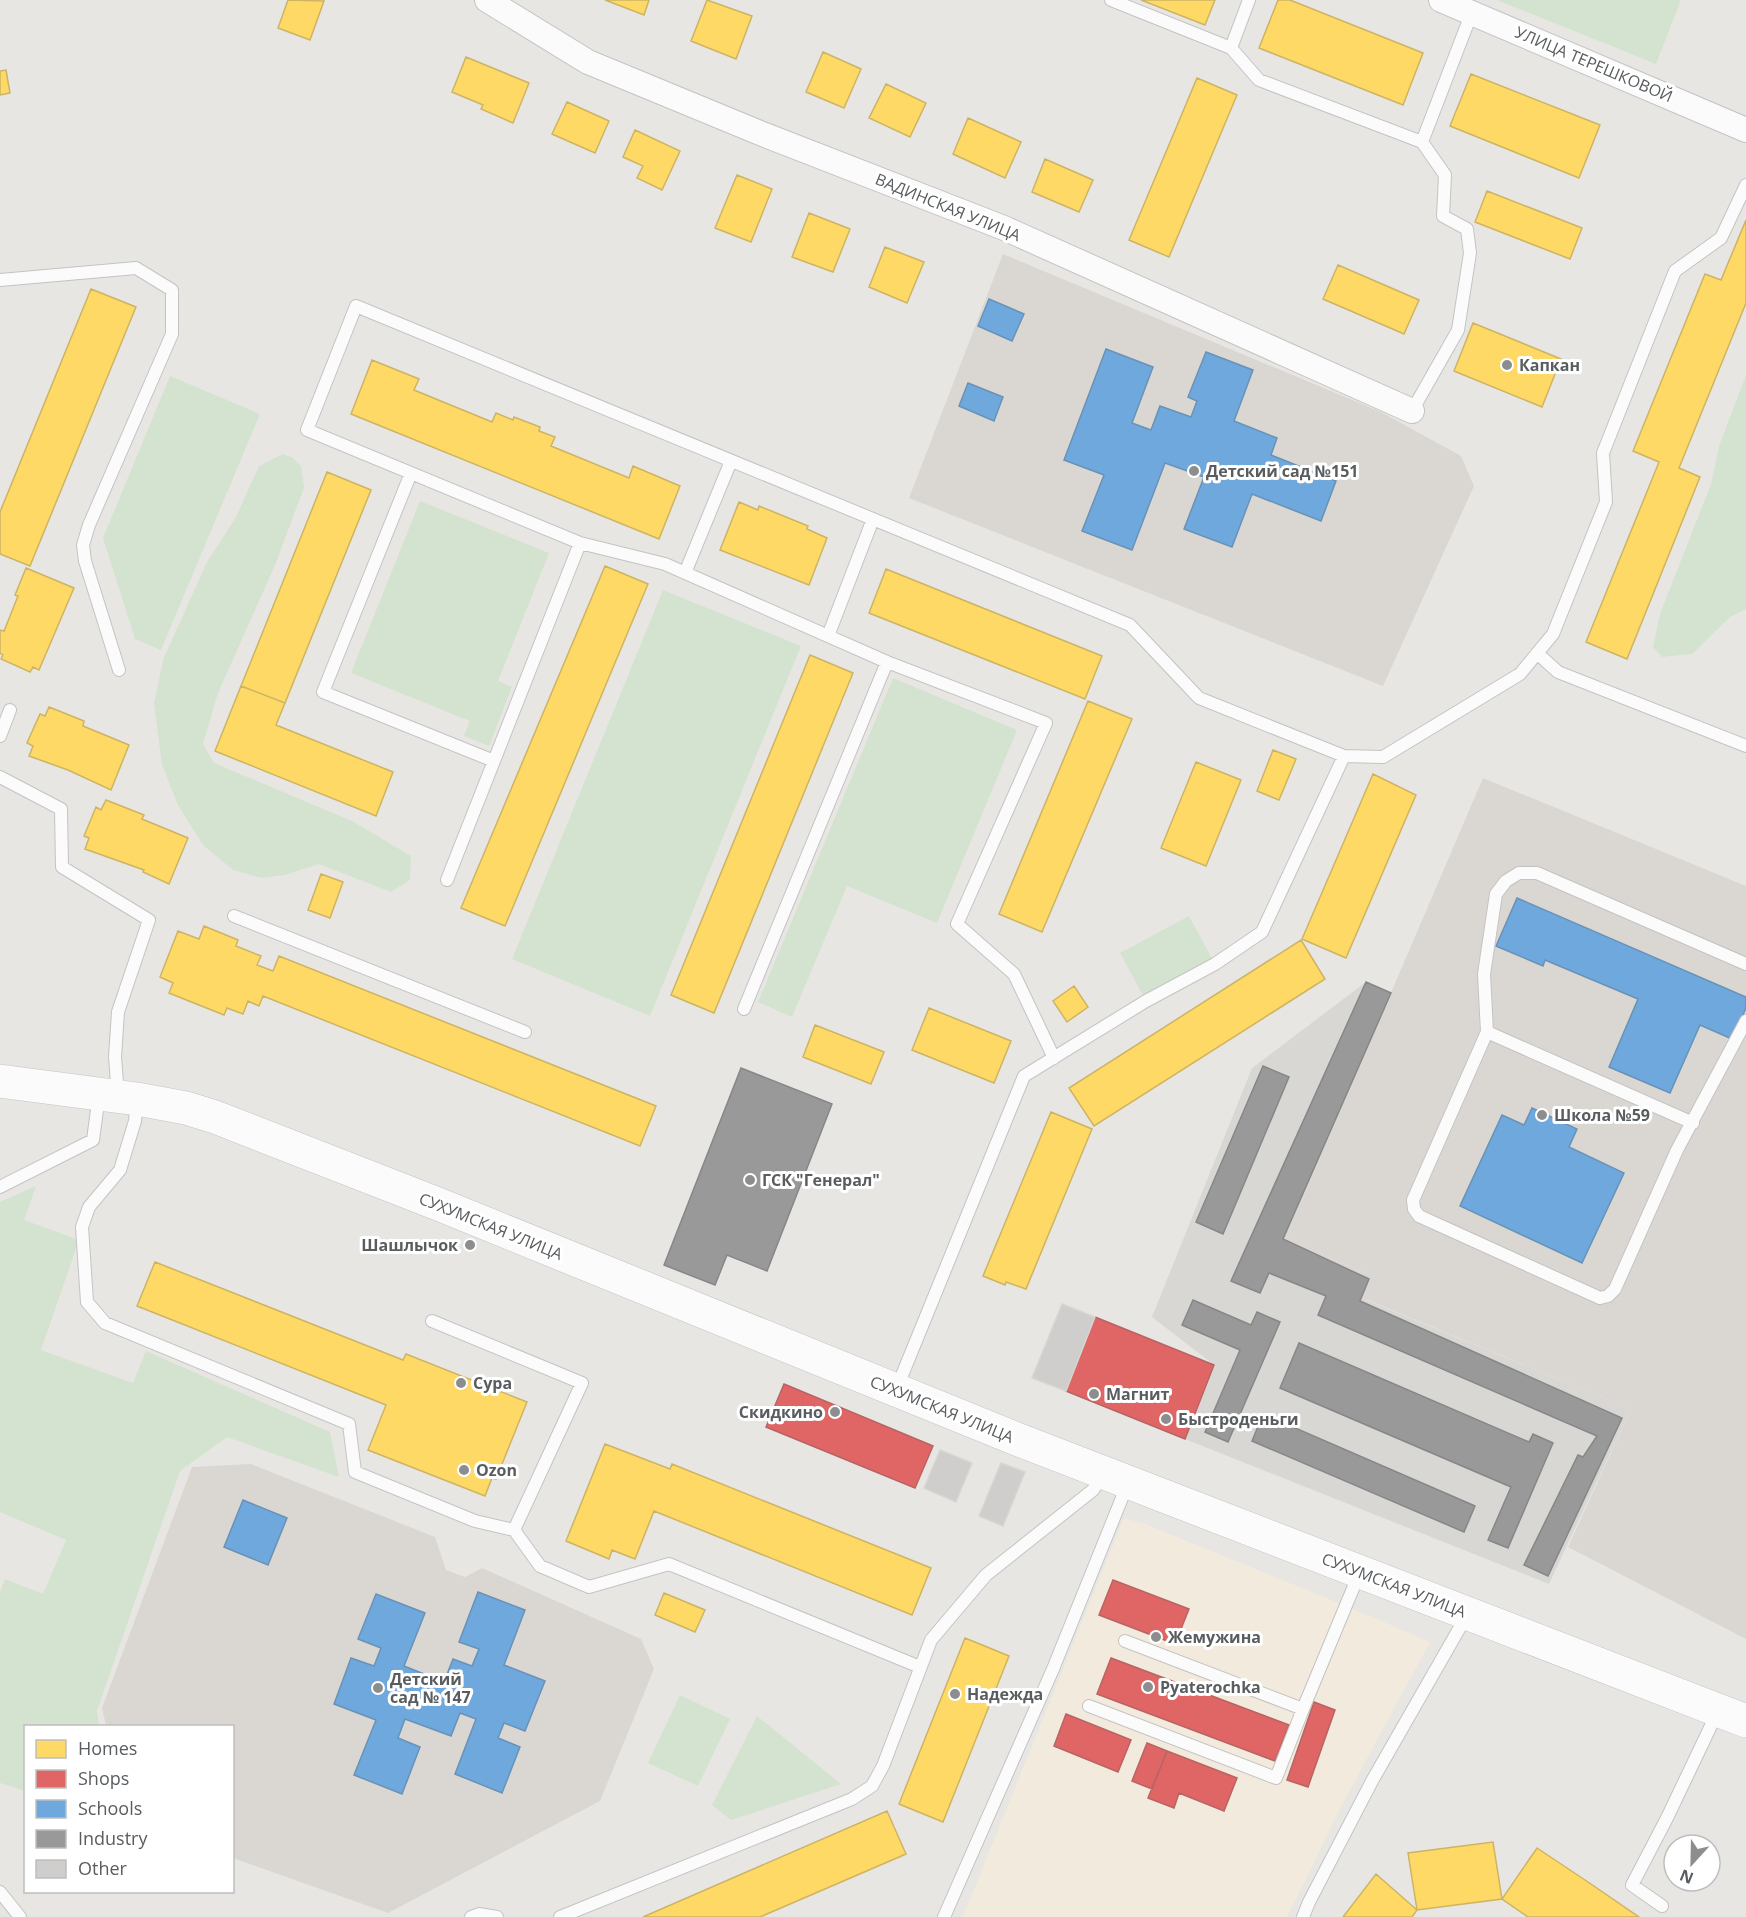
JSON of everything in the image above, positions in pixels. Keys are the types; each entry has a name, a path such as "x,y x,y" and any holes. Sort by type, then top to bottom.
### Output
{"main road":[{"name":"СУХУМСКАЯ УЛИЦА","path":"0,1081 186,1108 215,1117 438,1204 895,1391 1732,1716"}],"street":[{"name":"ВАДИНСКАЯ УЛИЦА","path":"487,0 588,62 760,133 1004,228 1412,411"},
{"name":"УЛИЦА ТЕРЕШКОВОЙ","path":"1441,0 1746,130"}],"lane":[{"path":"1111,0 1231,48 1259,80 1422,142 1445,175 1443,216 1467,229 1470,253 1458,330 1412,411"},
{"path":"1231,48 1249,0"},
{"path":"1422,142 1472,12"},
{"path":"1054,1059 1014,974 957,924 1046,723 887,662 665,564 580,543 307,430 356,306 1130,625 1199,698 1344,756 1383,757 1520,674 1553,634 1606,502 1603,453 1676,271 1721,238 1746,185"},
{"path":"0,280 136,268 172,290 172,334 89,525 83,545 85,561 119,670"},
{"path":"685,573 731,461"},
{"path":"411,473 323,692 494,761"},
{"path":"828,636 873,519"},
{"path":"447,880 580,543"},
{"path":"1537,653 1558,672 1746,746"},
{"path":"744,1009 887,662"},
{"path":"0,736 10,710"},
{"path":"895,1391 1024,1076 1146,1001 1215,964 1262,932 1344,756"},
{"path":"0,777 62,809 62,867 149,920 118,1012 115,1057 118,1097 135,1121 120,1170 89,1207 82,1227 87,1302 105,1323 349,1424 355,1472 475,1521 513,1530 540,1566 589,1587 669,1564 920,1667"},
{"path":"1746,964 1537,873 1519,873 1506,881 1496,894 1484,974 1486,1032 1413,1200 1413,1209 1419,1216 1600,1298 1608,1296 1615,1289 1677,1150 1746,1021"},
{"path":"234,916 525,1032"},
{"path":"1486,1032 1693,1123"},
{"path":"0,1187 93,1140 118,1097"},
{"path":"432,1321 582,1383 513,1530"},
{"path":"560,1917 852,1799 872,1786 883,1766 931,1640 986,1575 1093,1490 1116,1478"},
{"path":"944,1917 1053,1670 1116,1478"},
{"path":"1089,1706 1276,1778 1360,1572"},
{"path":"1303,1917 1372,1781 1467,1614"},
{"path":"1125,1641 1303,1709"},
{"path":"1662,1906 1632,1885 1667,1818 1732,1716"},
{"path":"0,1892 20,1917"},
{"path":"471,1917 479,1914 496,1917"}],"shaded area":[{"name":"Детский сад №151","path":"1003,254 1381,412 1461,456 1474,486 1383,686 909,498"},
{"name":"Школа №59","path":"1483,778 1746,886 1746,1639 1568,1547 1631,1409 1365,1299 1374,1277 1286,1238"},
{"path":"1366,982 1391,993 1286,1238 1374,1277 1366,1300 1631,1409 1549,1584 1185,1439 1214,1365 1152,1317 1252,1068"},
{"name":"Детский сад № 147","path":"251,1464 435,1537 446,1570 465,1577 482,1568 641,1639 654,1669 600,1801 388,1913 234,1858 234,1725 106,1725 102,1708 192,1467"},
{"path":"1124,1518 1145,1524 1430,1642 1344,1801 1287,1917 963,1917"}],"green space":[{"path":"1497,0 1681,0 1656,64"},
{"path":"1746,375 1746,609 1730,617 1692,654 1662,657 1653,647 1660,614 1711,484 1719,446"},
{"path":"170,376 260,414 161,650 135,639 103,538"},
{"path":"283,454 293,458 301,466 304,488 275,565 218,693 203,744 214,763 352,821 411,856 410,880 391,892 319,864 285,875 261,878 233,870 203,845 178,805 162,765 154,704 163,660 207,562 236,517 259,466"},
{"path":"420,501 549,553 498,681 512,687 489,746 464,736 470,721 351,673"},
{"path":"663,590 801,646 650,1016 512,959"},
{"path":"893,678 1017,730 937,923 847,886 792,1017 758,1002"},
{"path":"1189,916 1215,964 1146,1001 1120,953"},
{"path":"36,1186 24,1220 79,1240 41,1350 133,1383 146,1351 330,1432 339,1477 227,1437 180,1471 97,1711 99,1725 24,1725 24,1791 0,1783 0,1592 5,1579 43,1594 66,1540 0,1512 0,1202"},
{"path":"680,1695 730,1719 698,1786 648,1763"},
{"path":"757,1716 841,1784 731,1820 712,1805"}],"building: Homes":[{"path":"288,0 324,1 310,40 278,28"},
{"path":"605,0 649,0 644,15"},
{"path":"707,0 752,16 736,59 691,41"},
{"path":"1141,0 1215,0 1205,25"},
{"path":"1278,0 1290,0 1423,53 1403,105 1259,48"},
{"path":"823,52 861,69 844,108 806,92"},
{"path":"466,57 529,83 513,123 481,109 483,105 452,92"},
{"path":"6,70 10,93 0,95 0,71"},
{"path":"1471,74 1600,125 1579,178 1450,126"},
{"path":"1197,78 1237,95 1169,257 1129,240"},
{"path":"886,84 926,103 910,137 869,118"},
{"path":"567,102 609,121 595,153 552,134"},
{"path":"968,118 1021,142 1005,178 953,154"},
{"path":"635,130 680,151 662,190 637,178 643,166 623,157"},
{"path":"1045,159 1093,180 1079,212 1032,192"},
{"path":"737,175 772,189 751,242 715,228"},
{"path":"1487,191 1582,228 1570,259 1475,222"},
{"path":"809,213 850,229 833,272 792,257"},
{"path":"1746,220 1746,303 1679,468 1700,477 1627,659 1586,642 1659,462 1633,451 1705,274 1721,280"},
{"path":"885,247 924,262 907,303 869,287"},
{"path":"1338,265 1419,300 1404,334 1323,299"},
{"path":"91,289 136,307 30,566 0,554 0,512"},
{"name":"Капкан","path":"1473,323 1561,359 1542,407 1454,371"},
{"path":"372,360 419,379 414,390 492,422 496,413 513,420 514,417 540,427 539,431 555,437 551,446 629,478 633,466 680,486 659,539 351,414"},
{"path":"327,472 371,490 285,703 241,686"},
{"path":"739,502 758,510 759,506 808,526 807,529 827,538 809,585 720,550"},
{"path":"605,566 648,584 505,926 461,908"},
{"path":"26,568 74,588 39,670 33,667 30,672 1,659 3,655 0,653 0,630 4,631"},
{"path":"886,569 1102,656 1085,699 869,613"},
{"path":"810,655 853,673 714,1013 671,995"},
{"path":"241,686 285,703 276,725 393,772 376,816 215,751"},
{"path":"1088,701 1132,719 1042,932 999,914"},
{"path":"49,707 84,721 83,726 129,745 111,790 68,770 29,756 33,746 27,743 40,714 45,716"},
{"path":"1273,750 1296,759 1279,800 1257,791"},
{"path":"1196,762 1241,780 1206,866 1161,848"},
{"path":"1373,774 1416,795 1346,958 1302,939"},
{"path":"106,800 144,815 142,819 188,838 169,884 143,872 144,870 85,849 89,838 84,836 96,807 101,810"},
{"path":"321,874 343,882 330,918 308,910"},
{"path":"204,926 238,940 236,946 261,956 257,965 273,971 279,956 656,1106 640,1146 263,996 259,1006 248,1001 243,1014 227,1008 224,1015 169,993 173,983 160,977 178,931 199,939"},
{"path":"1301,940 1325,979 1094,1126 1069,1088"},
{"path":"1074,986 1088,1007 1067,1022 1053,1001"},
{"path":"929,1008 1011,1041 994,1083 912,1050"},
{"path":"815,1025 884,1052 871,1084 803,1057"},
{"path":"1051,1112 1092,1129 1026,1289 1006,1282 1005,1285 983,1276"},
{"path":"155,1262 403,1360 406,1354 527,1402 496,1479 492,1478 485,1496 368,1450 386,1405 137,1306"},
{"path":"605,1444 670,1469 672,1464 931,1568 912,1615 654,1511 635,1559 612,1550 609,1559 566,1541"},
{"path":"664,1593 705,1610 695,1632 655,1615"},
{"path":"965,1638 1009,1656 943,1822 899,1804"},
{"path":"887,1811 906,1854 760,1917 643,1917"},
{"path":"1493,1842 1502,1899 1417,1910 1408,1853"},
{"path":"1537,1848 1639,1917 1528,1917 1502,1899"},
{"path":"1376,1874 1417,1910 1412,1917 1343,1917"}],"building: Shops":[{"path":"1095,1317 1214,1365 1185,1439 1066,1391"},
{"path":"784,1384 933,1446 915,1488 766,1427"},
{"path":"1113,1580 1189,1609 1175,1644 1099,1615"},
{"path":"1111,1658 1289,1725 1275,1761 1097,1694"},
{"path":"1314,1702 1335,1710 1308,1787 1287,1780"},
{"path":"1066,1714 1131,1740 1118,1772 1054,1746"},
{"path":"1147,1743 1167,1751 1152,1789 1132,1781"},
{"path":"1167,1751 1237,1778 1224,1811 1179,1793 1174,1808 1148,1798"}],"building: Schools":[{"path":"989,299 1024,314 1012,341 978,326"},
{"path":"1106,349 1153,367 1132,423 1151,430 1160,406 1191,417 1197,401 1188,397 1206,352 1253,370 1234,421 1277,438 1271,455 1336,481 1321,521 1252,494 1232,547 1184,529 1204,477 1165,463 1132,550 1082,531 1104,475 1064,460"},
{"path":"968,383 1003,397 994,421 959,406"},
{"path":"1517,898 1746,997 1746,1008 1732,1039 1700,1025 1670,1093 1609,1067 1638,999 1545,960 1543,966 1496,946"},
{"path":"1532,1108 1577,1129 1569,1147 1624,1173 1582,1263 1460,1206 1502,1115 1524,1125"},
{"path":"243,1500 287,1518 268,1565 224,1547"},
{"path":"478,1592 525,1610 504,1665 545,1681 525,1731 504,1723 498,1738 520,1747 502,1793 455,1774 476,1719 460,1713 451,1736 405,1719 398,1738 420,1747 402,1794 354,1775 376,1720 334,1704 351,1658 374,1666 381,1648 358,1639 376,1594 425,1613 404,1666 444,1682 453,1659 472,1666 479,1649 459,1642"}],"building: Industry":[{"path":"1366,982 1391,993 1283,1239 1369,1279 1360,1301 1622,1418 1548,1576 1524,1565 1578,1455 1583,1457 1597,1436 1318,1315 1326,1296 1269,1273 1260,1293 1231,1281"},
{"path":"1263,1066 1289,1077 1223,1234 1196,1222"},
{"name":"ГСК \"Генерал\"","path":"741,1068 832,1104 767,1271 727,1255 715,1285 664,1265"},
{"path":"1193,1300 1251,1325 1257,1312 1280,1322 1228,1442 1205,1432 1240,1350 1182,1325"},
{"path":"1299,1343 1529,1442 1533,1434 1553,1443 1508,1548 1488,1540 1511,1487 1280,1388"},
{"path":"1263,1414 1475,1506 1464,1532 1252,1441"}],"building: Other":[{"path":"1062,1304 1095,1317 1066,1391 1032,1378"},
{"path":"940,1450 972,1463 956,1502 924,1488"},
{"path":"1001,1463 1025,1472 1003,1526 979,1516"}],"place":[{"name":"Капкан","path":"1507,365"},
{"name":"Детский сад №151","path":"1194,471"},
{"name":"Школа №59","path":"1542,1115"},
{"name":"ГСК \"Генерал\"","path":"750,1180"},
{"name":"Шашлычок","path":"470,1245"},
{"name":"Сура","path":"461,1383"},
{"name":"Магнит","path":"1094,1394"},
{"name":"Скидкино","path":"835,1412"},
{"name":"Быстроденьги","path":"1166,1419"},
{"name":"Ozon","path":"464,1470"},
{"name":"Жемужина","path":"1156,1637"},
{"name":"Pyaterochka","path":"1148,1687"},
{"name":"Детский сад № 147","path":"378,1688"},
{"name":"Надежда","path":"955,1694"}]}
